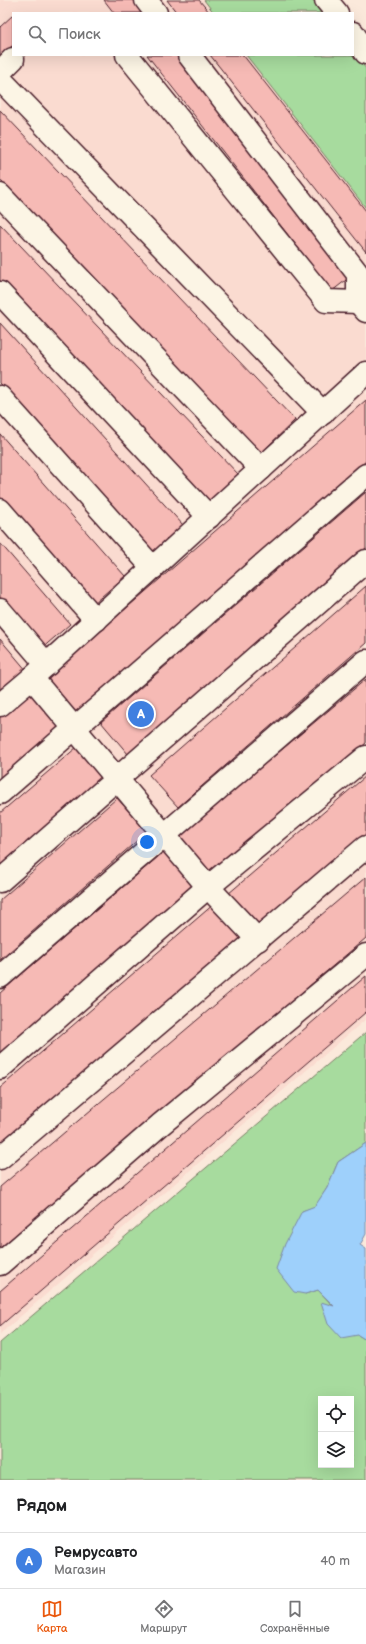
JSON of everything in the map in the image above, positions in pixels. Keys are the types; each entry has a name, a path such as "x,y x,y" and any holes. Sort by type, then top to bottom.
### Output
{"street":[{"path":"146,0 155,12"},
{"path":"326,0 336,12"},
{"path":"354,35 366,53"},
{"path":"128,56 326,301 362,307 358,274 190,56"},
{"path":"0,80 323,413"},
{"path":"0,195 261,469"},
{"path":"0,293 209,517"},
{"path":"0,706 366,373"},
{"path":"0,397 153,568"},
{"path":"0,793 366,475"},
{"path":"0,510 96,620"},
{"path":"0,881 366,561"},
{"path":"0,610 40,671 75,729 208,887 258,940"},
{"path":"0,977 366,661"},
{"path":"0,1068 208,887 366,757"},
{"path":"0,1158 366,847"},
{"path":"0,1264 160,1125 366,955"}],"shaded area":[{"path":"0,0 206,0 216,12 12,12 12,56 251,56 366,201 366,1019 0,1334"}],"green space":[{"path":"204,0 314,0 323,12 213,12"},
{"path":"354,52 366,69 366,208 247,56 354,56"},
{"path":"366,1032 366,1143 338,1162 327,1188 315,1207 302,1211 305,1294 318,1290 335,1308 321,1302 358,1335 366,1340 366,1480 0,1480 0,1343"}],"water":[{"path":"366,1143 366,1234 360,1245 366,1249 366,1340 358,1335 341,1338 328,1324 321,1302 334,1306 318,1290 305,1294 294,1292 276,1269 285,1244 302,1211 315,1206 327,1188 338,1162"}],"building":[{"path":"104,0 134,0 143,12 113,12"},
{"path":"167,0 199,0 209,12 176,12"},
{"path":"12,16 12,46 0,57 0,27"},
{"path":"148,56 178,56 350,277 332,291"},
{"path":"211,56 244,56 366,211 366,252"},
{"path":"0,110 295,420 260,454 0,180"},
{"path":"0,224 239,475 210,503 0,282"},
{"path":"0,323 183,525 154,552 0,383"},
{"path":"366,400 366,461 76,712 46,678"},
{"path":"0,434 125,576 93,604 0,499"},
{"path":"366,492 366,548 128,754 101,722"},
{"path":"0,543 70,624 40,650 0,603"},
{"path":"366,586 366,643 178,807 149,775"},
{"path":"0,639 27,671 0,694"},
{"path":"366,679 366,743 210,873 179,836"},
{"path":"29,691 62,728 0,782 0,716"},
{"path":"77,747 105,779 0,870 0,813"},
{"path":"366,776 366,834 257,928 228,894"},
{"path":"117,798 147,832 0,960 0,900"},
{"path":"166,850 196,884 0,1053 0,993"},
{"path":"366,877 366,938 0,1248 0,1187"},
{"path":"214,904 244,939 0,1148 0,1088"},
{"path":"366,976 366,1012 0,1326 0,1291"}],"place":[{"name":"Ремрусавто","path":"141,714"}]}
